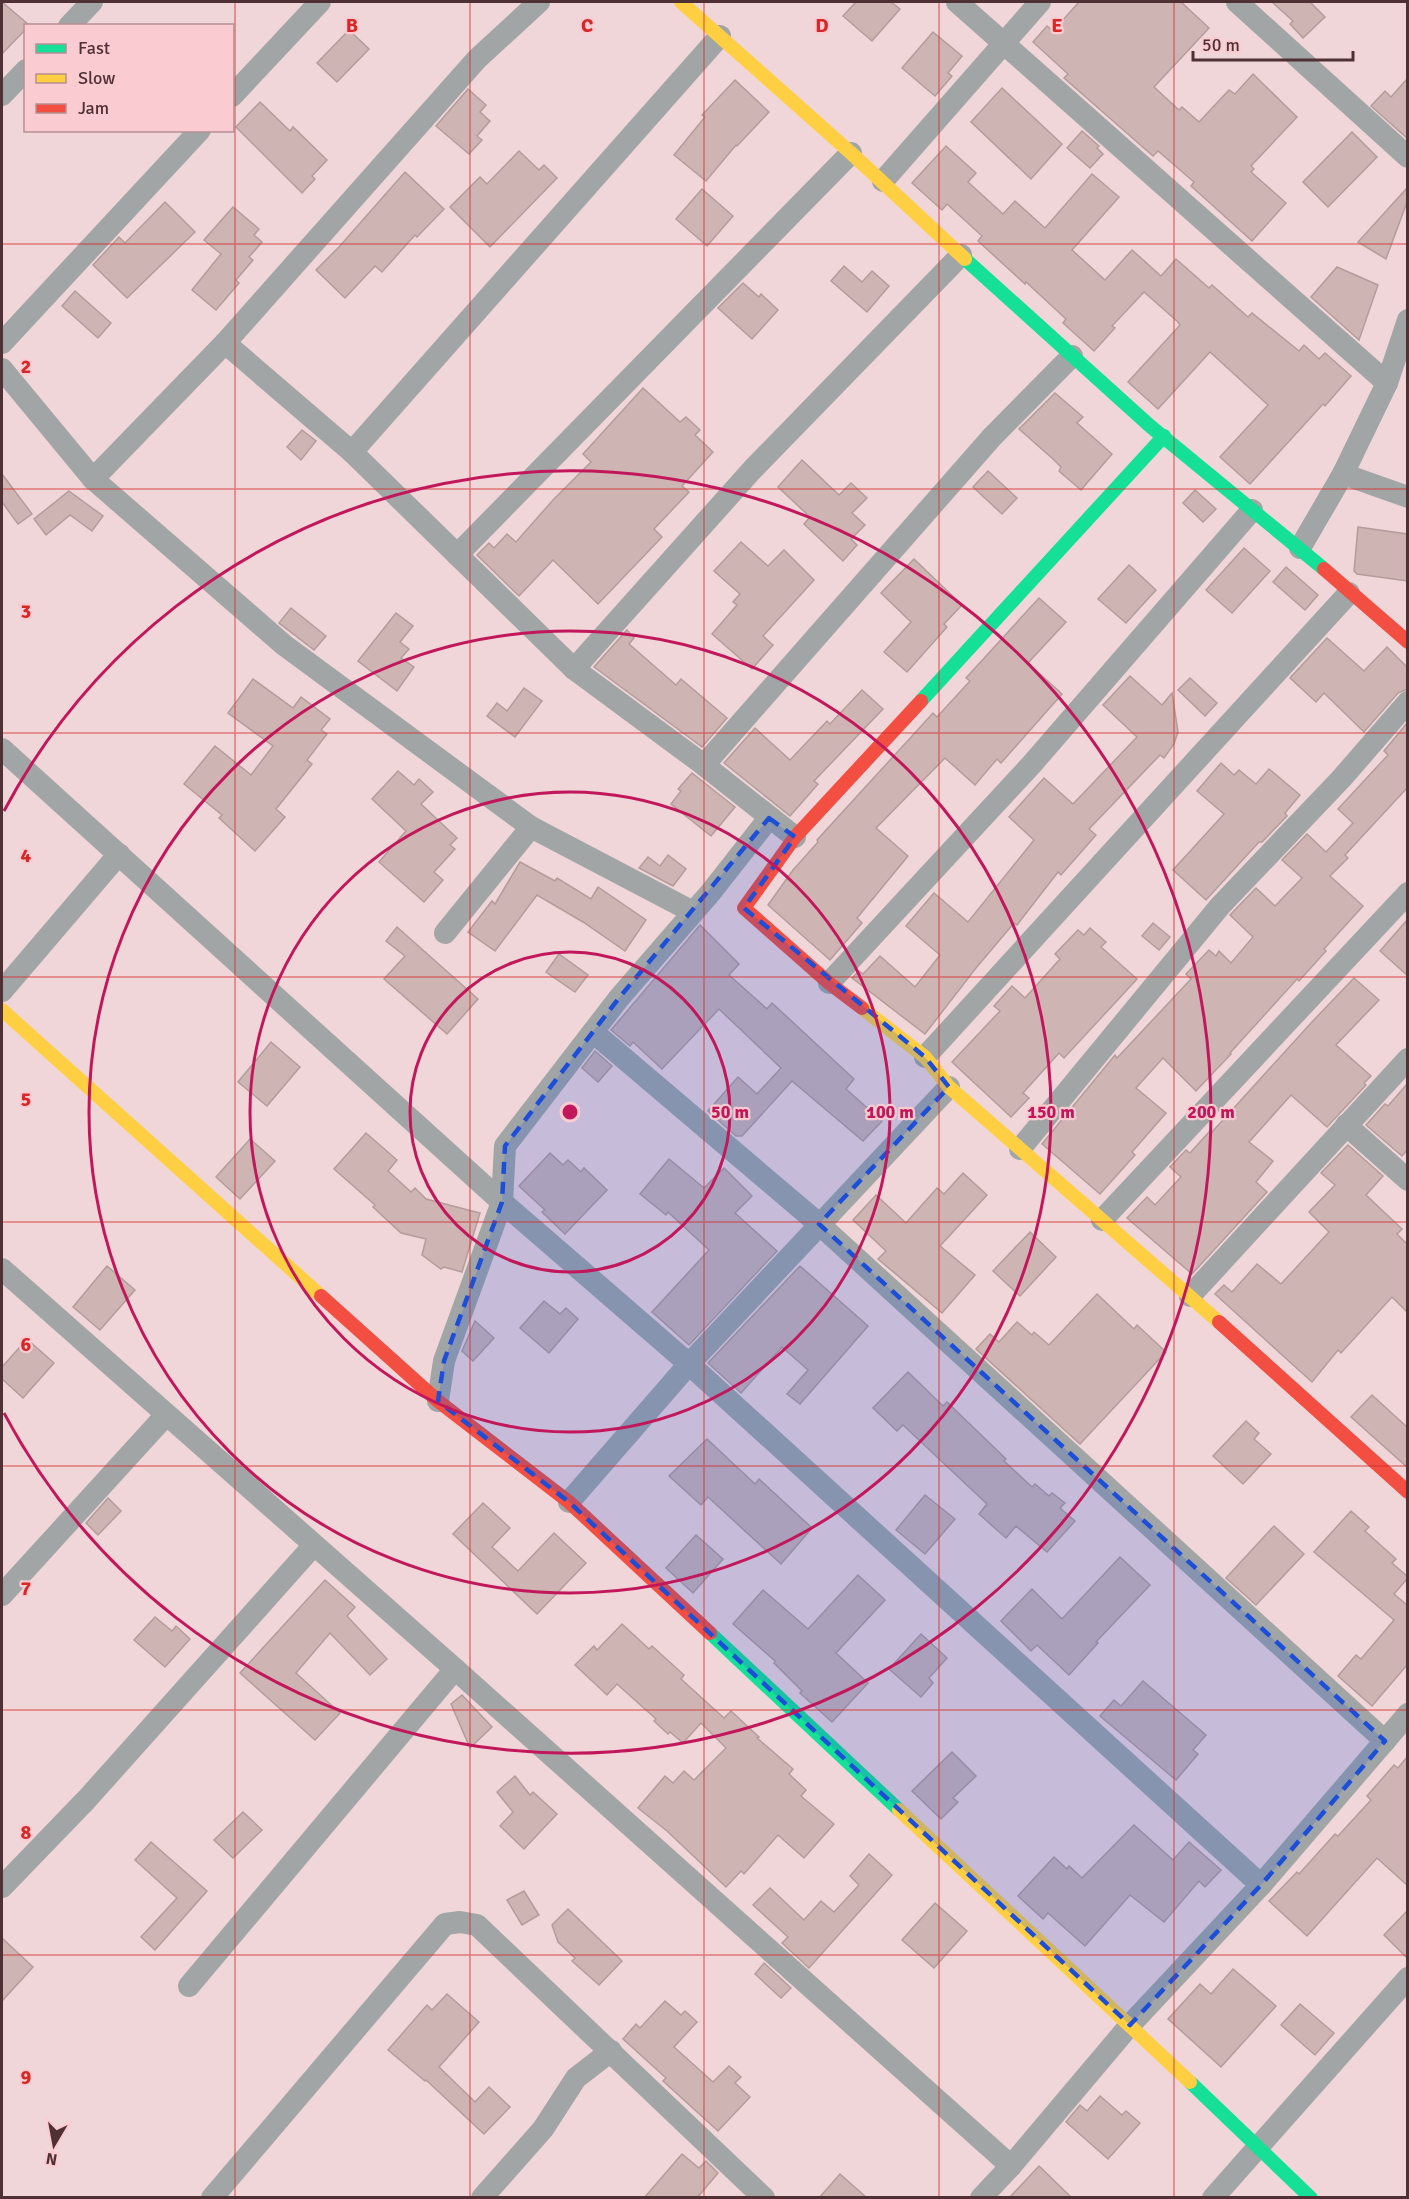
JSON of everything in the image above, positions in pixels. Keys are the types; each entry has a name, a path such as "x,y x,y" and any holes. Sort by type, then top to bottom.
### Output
{"street":[{"path":"71,24 92,2"},
{"path":"234,94 320,2"},
{"path":"93,479 225,344 477,59 539,2"},
{"path":"681,2 851,153 1072,356 1164,436 1300,548 1407,642"},
{"path":"957,2 1387,383"},
{"path":"882,182 1040,2"},
{"path":"1237,2 1407,157"},
{"path":"352,452 720,36"},
{"path":"2,95 24,72"},
{"path":"2,343 198,132"},
{"path":"456,555 851,153"},
{"path":"574,669 752,470 961,255"},
{"path":"1300,548 1343,474 1387,383 1407,320"},
{"path":"225,344 352,452 574,669 704,765 795,837"},
{"path":"704,765 977,453 1072,356"},
{"path":"2,369 93,479 284,645 531,827 693,912"},
{"path":"1164,436 795,837 744,908 829,983 925,1057 949,1087 1190,1296 1407,1492"},
{"path":"1343,474 1407,497"},
{"path":"829,983 1032,764 1252,510"},
{"path":"925,1057 1349,592"},
{"path":"1020,1149 1220,906 1341,780 1407,702"},
{"path":"2,749 502,1202 690,1364 1262,1885"},
{"path":"438,1401 444,1361 502,1202 505,1146 619,998 770,818"},
{"path":"445,933 531,827"},
{"path":"2,991 118,854"},
{"path":"1102,1220 1390,914 1407,893"},
{"path":"2,1010 438,1401 569,1502 1130,2025 1311,2198"},
{"path":"593,1032 819,1224 1385,1742"},
{"path":"1190,1296 1407,1059"},
{"path":"569,1502 690,1364 949,1087"},
{"path":"1346,1125 1407,1180"},
{"path":"2,1269 455,1669 1011,2166"},
{"path":"2,1595 166,1415"},
{"path":"2,1887 87,1799 314,1545"},
{"path":"189,1986 455,1669"},
{"path":"981,2198 1011,2166 1130,2025 1262,1885 1407,1714"},
{"path":"212,2198 445,1924 460,1922 477,1925 611,2051 751,2193"},
{"path":"1212,2198 1407,1978"},
{"path":"482,2198 543,2129 576,2078 611,2051"}],"highlighted area":[{"path":"769,818 795,837 744,908 925,1057 949,1087 819,1224 1385,1741 1261,1885 1130,2025 569,1502 438,1401 444,1361 502,1202 505,1146 619,998"}],"building":[{"path":"2,2 28,24 24,24 24,31 2,54"},
{"path":"856,2 891,2 900,9 872,41 843,16"},
{"path":"1079,2 1181,2 1209,28 1154,87 1179,110 1182,107 1199,122 1229,90 1235,94 1253,74 1297,117 1251,166 1254,169 1251,172 1286,203 1252,241 1191,186 1194,182 1158,151 1153,156 1064,78 1068,74 1033,42 1047,26 1053,31"},
{"path":"1272,2 1310,2 1325,17 1303,38 1290,24 1293,21"},
{"path":"349,30 369,49 337,82 317,63"},
{"path":"933,32 962,56 948,73 952,76 935,96 902,68"},
{"path":"1407,79 1407,138 1371,106 1385,91 1391,97"},
{"path":"735,80 769,112 736,145 706,181 674,155 705,117 702,115"},
{"path":"1002,88 1062,144 1031,179 971,122"},
{"path":"468,89 486,105 480,112 490,121 477,136 482,140 469,154 436,126"},
{"path":"260,102 290,131 293,127 327,160 312,176 315,179 302,193 236,127"},
{"path":"1082,131 1099,146 1097,148 1103,154 1090,168 1067,148"},
{"path":"1352,132 1377,157 1328,207 1303,182"},
{"path":"946,146 976,173 968,182 1003,214 1015,201 1045,228 1092,174 1119,197 1072,250 1105,280 1132,250 1161,276 1176,259 1209,288 1212,285 1248,317 1252,313 1299,351 1304,345 1319,359 1325,353 1351,376 1250,484 1220,457 1268,405 1210,352 1158,409 1128,382 1180,325 1178,322 1144,292 1112,326 1115,328 1094,351 1063,323 1066,319 978,241 982,236 947,204 942,210 912,183"},
{"path":"519,151 539,170 544,165 557,178 490,247 450,207 480,177 487,184"},
{"path":"405,172 444,209 417,237 415,235 382,272 375,266 345,298 316,270"},
{"path":"1407,188 1407,202 1386,259 1358,242"},
{"path":"702,189 733,216 707,246 676,219"},
{"path":"165,202 195,232 127,298 93,265 119,237 125,243"},
{"path":"233,207 259,229 254,235 262,242 249,257 253,260 236,280 239,283 216,310 192,290 221,254 204,240"},
{"path":"844,266 862,282 872,271 889,286 867,312 831,281"},
{"path":"1337,267 1378,285 1359,340 1311,297"},
{"path":"743,283 759,297 761,294 778,310 752,339 718,308"},
{"path":"75,291 111,323 98,338 62,306"},
{"path":"643,388 680,422 686,417 700,430 695,435 713,452 682,486 689,492 654,529 662,537 598,604 553,560 519,596 477,555 489,543 494,548 507,534 516,542 591,462 583,454"},
{"path":"1055,393 1083,417 1077,423 1112,454 1081,490 1059,471 1061,467 1053,459 1019,429"},
{"path":"302,430 316,441 301,460 287,447"},
{"path":"802,460 839,495 851,483 867,498 852,513 865,525 851,539 857,545 843,561 804,524 810,517 778,487"},
{"path":"988,471 1017,498 1002,514 973,487"},
{"path":"2,474 32,514 18,524 2,502"},
{"path":"1195,490 1216,509 1203,522 1183,503"},
{"path":"69,491 103,516 92,531 70,515 46,535 34,519"},
{"path":"1358,527 1407,534 1407,581 1357,574 1354,571"},
{"path":"741,542 768,566 784,550 814,580 763,636 773,645 752,669 712,634 737,605 733,602 740,594 714,571"},
{"path":"1244,548 1270,571 1232,613 1206,590"},
{"path":"914,559 962,605 944,624 947,627 907,672 884,652 911,622 881,593"},
{"path":"1129,565 1156,590 1126,623 1098,599"},
{"path":"1286,567 1318,595 1305,610 1273,582"},
{"path":"1039,598 1066,622 1028,663 1062,694 1001,763 997,759 975,785 945,758 876,828 908,856 857,918 862,923 830,960 768,905 793,870 818,842 817,840 933,713 937,717 970,681 966,678"},
{"path":"291,608 326,636 314,650 279,623"},
{"path":"396,613 413,626 400,642 409,649 401,658 414,667 397,691 358,661"},
{"path":"627,630 634,638 629,644 676,685 681,679 727,718 702,747 594,667"},
{"path":"1327,638 1364,671 1387,647 1407,667 1407,689 1398,693 1364,732 1324,693 1316,702 1290,678"},
{"path":"1130,676 1162,705 1172,693 1178,732 1174,744 1164,758 1160,755 1089,829 1096,835 1061,875 1058,872 1017,925 1014,923 925,1034 852,978 859,971 863,974 880,956 915,987 940,955 906,926 934,893 968,922 1034,840 1009,817 1044,778 1073,804 1137,737 1103,705"},
{"path":"1190,678 1217,703 1205,716 1178,690"},
{"path":"253,679 293,708 301,697 330,719 321,730 327,734 307,760 312,764 276,809 285,817 255,851 219,818 222,815 184,784 215,746 251,775 273,746 228,713"},
{"path":"524,688 542,701 515,737 487,716 497,703 507,711"},
{"path":"862,690 883,709 814,781 818,784 790,816 724,763 755,728 790,760 827,721 830,724"},
{"path":"1407,723 1407,788 1345,855 1348,858 1330,876 1363,906 1299,981 1297,979 1196,1091 1163,1058 1136,1088 1166,1113 1132,1152 1135,1155 1100,1194 1042,1144 1115,1055 1117,1058 1191,979 1186,974 1209,950 1216,956 1219,951 1231,963 1253,937 1230,915 1256,888 1275,906 1302,878 1282,860 1307,834 1326,852 1353,823 1338,809 1388,755 1384,751"},
{"path":"1221,763 1234,775 1239,770 1256,784 1269,769 1300,795 1285,813 1287,816 1262,842 1259,842 1206,900 1173,870 1224,814 1197,791"},
{"path":"398,771 414,785 419,779 433,792 421,804 457,838 450,845 455,849 434,872 443,880 424,902 379,862 406,831 372,799"},
{"path":"692,773 735,807 711,836 671,804 681,791 678,789"},
{"path":"668,855 686,869 673,886 639,868 648,857 660,866"},
{"path":"520,862 555,881 557,878 591,899 598,887 646,920 625,951 583,922 537,895 495,951 468,932 492,901 495,904"},
{"path":"1407,920 1407,975 1380,951"},
{"path":"1153,923 1170,937 1159,950 1142,936"},
{"path":"700,925 739,964 729,975 767,1009 772,1003 854,1079 846,1089 882,1121 863,1141 792,1081 742,1136 736,1136 708,1111 738,1077 757,1094 781,1068 719,1009 662,1069 633,1042 630,1046 611,1030"},
{"path":"397,927 478,999 447,1034 384,979 405,956 386,941"},
{"path":"1090,928 1106,942 1101,947 1137,979 1064,1058 1059,1053 1023,1093 1029,1098 1011,1117 952,1062 1000,1011 994,1006 1012,986 1025,998 1060,959 1055,954 1078,930 1084,935"},
{"path":"559,954 588,975 575,992 546,972"},
{"path":"1354,978 1379,1000 1336,1045 1371,1076 1364,1083 1366,1085 1327,1127 1291,1095 1249,1142 1273,1161 1256,1182 1267,1192 1192,1274 1127,1218 1147,1197 1155,1205 1181,1177 1170,1167 1186,1150 1190,1153 1210,1131 1212,1132"},
{"path":"271,1042 300,1067 267,1106 238,1082"},
{"path":"595,1051 612,1066 598,1082 582,1068"},
{"path":"1407,1084 1407,1150 1402,1156 1366,1125 1385,1104 1388,1106"},
{"path":"366,1133 397,1160 388,1171 411,1192 415,1188 426,1199 480,1213 462,1272 444,1267 441,1269 422,1255 426,1239 401,1233 373,1207 375,1205 334,1169"},
{"path":"250,1139 275,1161 240,1199 216,1177"},
{"path":"1348,1145 1383,1176 1366,1195 1402,1229 1397,1234 1407,1244 1407,1312 1392,1297 1341,1353 1338,1350 1312,1382 1215,1294 1224,1285 1232,1292 1257,1264 1281,1284 1329,1232 1309,1212 1335,1185 1321,1173"},
{"path":"550,1153 563,1165 568,1160 581,1172 584,1168 607,1190 565,1234 542,1212 545,1210 519,1186"},
{"path":"669,1159 704,1188 724,1168 752,1196 735,1213 777,1251 689,1345 652,1312 709,1250 668,1212 666,1215 640,1194"},
{"path":"963,1173 987,1195 940,1246 975,1275 942,1313 878,1259 886,1251 853,1220 876,1195 906,1223 937,1188 944,1194"},
{"path":"1030,1232 1056,1257 1020,1296 993,1271"},
{"path":"107,1266 135,1290 100,1330 73,1307"},
{"path":"800,1266 868,1326 800,1404 787,1394 808,1370 782,1347 741,1393 708,1363"},
{"path":"1097,1294 1134,1329 1137,1325 1166,1352 1080,1444 976,1349 990,1334 999,1342 1017,1322 1032,1335 1034,1332 1049,1345"},
{"path":"544,1301 560,1314 566,1308 578,1319 549,1353 520,1328"},
{"path":"475,1321 494,1338 473,1361 462,1351"},
{"path":"27,1339 54,1363 23,1398 2,1379 2,1367"},
{"path":"908,1372 943,1406 947,1402 1032,1487 1035,1484 1049,1496 1052,1493 1065,1503 1060,1508 1075,1521 1047,1552 1016,1526 1006,1538 979,1514 987,1504 903,1425 897,1431 873,1408"},
{"path":"1372,1395 1407,1427 1407,1467 1351,1417"},
{"path":"1246,1421 1259,1433 1254,1439 1271,1454 1243,1484 1213,1456"},
{"path":"707,1439 755,1484 759,1479 812,1528 781,1564 708,1497 701,1505 669,1476"},
{"path":"925,1495 955,1519 925,1554 896,1530"},
{"path":"108,1498 121,1511 98,1535 86,1523"},
{"path":"483,1503 510,1528 492,1547 518,1571 554,1533 586,1563 537,1614 453,1534"},
{"path":"1351,1511 1369,1527 1365,1531 1396,1559 1392,1563 1407,1576 1394,1594 1407,1605 1407,1665 1372,1706 1338,1676 1356,1655 1361,1659 1394,1620 1314,1552"},
{"path":"1274,1526 1304,1554 1256,1605 1226,1578"},
{"path":"696,1535 723,1559 693,1593 666,1568"},
{"path":"1120,1557 1150,1585 1096,1642 1098,1643 1069,1675 1037,1645 1031,1651 1001,1621 1032,1589 1062,1619"},
{"path":"858,1575 885,1600 836,1653 868,1683 832,1722 800,1693 802,1691 774,1663 775,1661 733,1624 763,1590 808,1629"},
{"path":"325,1580 355,1607 347,1616 387,1659 370,1675 330,1633 296,1673 340,1713 315,1740 240,1673"},
{"path":"155,1617 172,1631 176,1626 190,1639 165,1667 134,1640"},
{"path":"622,1624 649,1649 652,1646 684,1675 681,1679 724,1718 731,1711 759,1737 757,1738 793,1769 789,1774 806,1790 801,1796 834,1824 804,1858 778,1835 744,1874 741,1871 726,1887 667,1831 638,1808 665,1776 673,1783 684,1771 694,1780 726,1748 701,1723 683,1743 670,1732 668,1734 654,1721 656,1719 617,1684 607,1695 575,1665 594,1646 597,1650"},
{"path":"921,1634 947,1658 929,1678 933,1683 921,1697 889,1669"},
{"path":"1143,1681 1206,1735 1193,1750 1198,1754 1176,1780 1100,1716 1114,1700 1121,1706"},
{"path":"462,1695 492,1727 470,1748 451,1704"},
{"path":"952,1752 976,1776 953,1798 958,1802 941,1819 912,1791"},
{"path":"1407,1757 1407,1885 1377,1858 1307,1936 1269,1901 1297,1872 1299,1874 1335,1834 1338,1836 1371,1800 1367,1796 1394,1765 1398,1768"},
{"path":"515,1776 530,1795 533,1792 557,1814 524,1849 500,1826 513,1812 497,1792"},
{"path":"243,1812 262,1830 233,1858 214,1840"},
{"path":"1134,1825 1173,1860 1189,1842 1221,1870 1205,1887 1199,1881 1164,1922 1130,1895 1085,1946 1048,1913 1043,1919 1018,1896 1054,1857 1067,1869 1069,1866 1082,1878"},
{"path":"151,1842 207,1891 155,1950 141,1937 177,1898 135,1860"},
{"path":"869,1854 892,1875 809,1968 782,1943 788,1937 753,1905 770,1888 804,1920 821,1901 834,1912 859,1885 850,1876"},
{"path":"524,1891 539,1915 522,1925 507,1900"},
{"path":"935,1903 967,1931 934,1968 902,1940"},
{"path":"568,1909 622,1961 599,1985 572,1961 575,1958 558,1942 552,1925"},
{"path":"1407,1911 1407,1958 1384,1935"},
{"path":"2,1938 33,1967 2,2001"},
{"path":"764,1963 791,1988 781,1998 755,1974"},
{"path":"1233,1969 1276,2006 1221,2067 1168,2019 1200,1984 1211,1994"},
{"path":"447,1994 479,2022 439,2067 475,2102 489,2087 510,2107 484,2134 426,2080 388,2050 427,2005 432,2010"},
{"path":"665,2001 681,2015 685,2011 697,2022 674,2047 713,2082 729,2066 741,2077 735,2083 750,2097 718,2131 663,2081 666,2078 623,2039 636,2024 640,2028"},
{"path":"1300,2004 1334,2033 1315,2055 1281,2025"},
{"path":"1100,2096 1122,2115 1126,2111 1140,2123 1108,2159 1066,2122 1080,2105 1087,2111"},
{"path":"682,2154 699,2168 706,2161 718,2173 697,2198 644,2198"},
{"path":"1039,2166 1072,2198 1009,2198"},
{"path":"840,2174 867,2198 819,2198"}],"traffic: fast":[{"path":"965,259 1150,426 1324,569"},
{"path":"921,701 1164,436"},
{"path":"710,1633 899,1810"},
{"path":"1190,2082 1311,2198"}],"traffic: slow":[{"path":"681,2 851,153 965,259"},
{"path":"862,1008 925,1057 949,1087 1219,1322"},
{"path":"2,1010 321,1296"},
{"path":"899,1810 1190,2082"}],"traffic: jam":[{"path":"1324,569 1408,642"},
{"path":"862,1008 829,983 744,908 795,837 921,701"},
{"path":"321,1296 438,1401 569,1502 710,1633"},
{"path":"1219,1322 1408,1492"}]}
